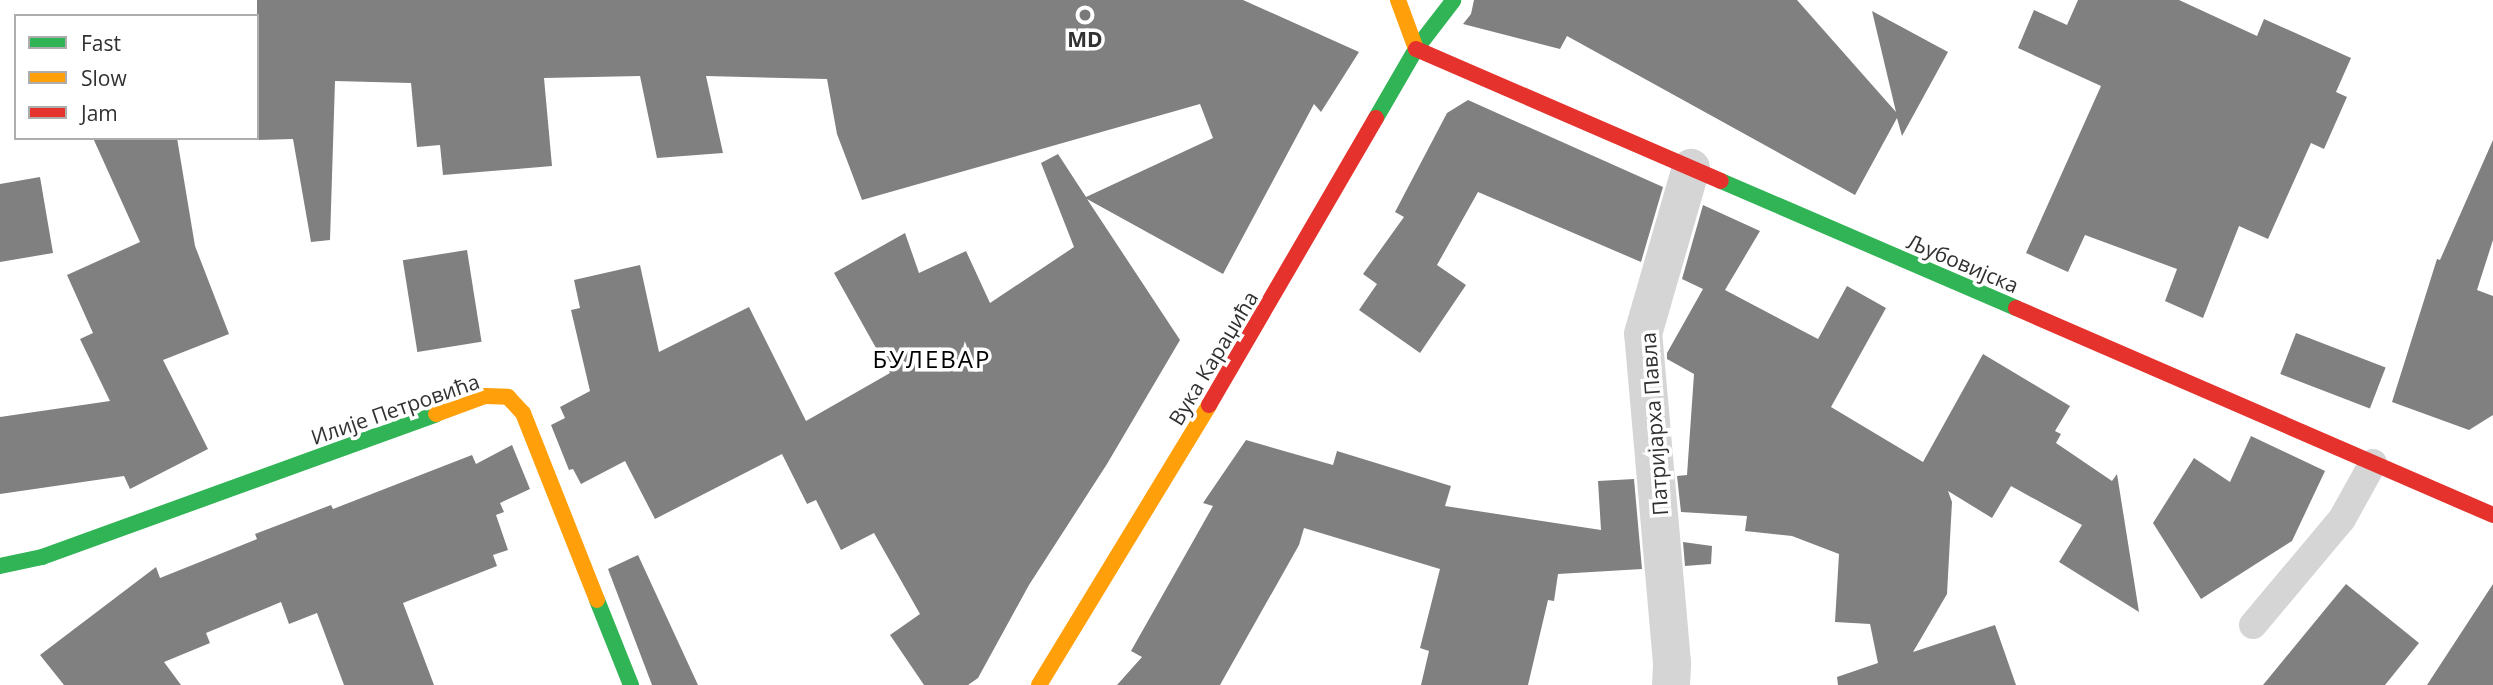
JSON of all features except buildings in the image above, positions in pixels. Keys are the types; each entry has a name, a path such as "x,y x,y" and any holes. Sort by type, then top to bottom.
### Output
{"street":[{"path":"1398,0 1416,49"},
{"path":"1433,3 1455,1"},
{"name":"Вука Караџића","path":"1039,685 1265,313 1416,49 1455,1"},
{"name":"Љубовијска","path":"1416,49 2493,515"},
{"name":"Патријарха Павла","path":"1671,685 1672,663 1643,334 1691,168"},
{"name":"Илије Петровића","path":"0,566 42,557 485,396 508,397 523,413 631,685"}],"lane":[{"path":"2253,625 2342,519 2373,463"}],"traffic: fast":[{"path":"1376,118 1416,49 1453,1"},
{"path":"1721,181 2016,308"},
{"path":"0,566 42,557 436,414"},
{"path":"597,600 631,685"}],"traffic: slow":[{"path":"1398,0 1416,49"},
{"path":"436,414 485,396 508,397 523,413 597,600"},
{"path":"1039,685 1209,405"}],"traffic: jam":[{"path":"1416,49 1721,181"},
{"path":"1209,405 1376,118"},
{"path":"2016,308 2493,515"}],"place":[{"name":"MD","path":"1085,15"}],"district":[{"name":"БУЛЕВАР","path":"932,359"}]}
